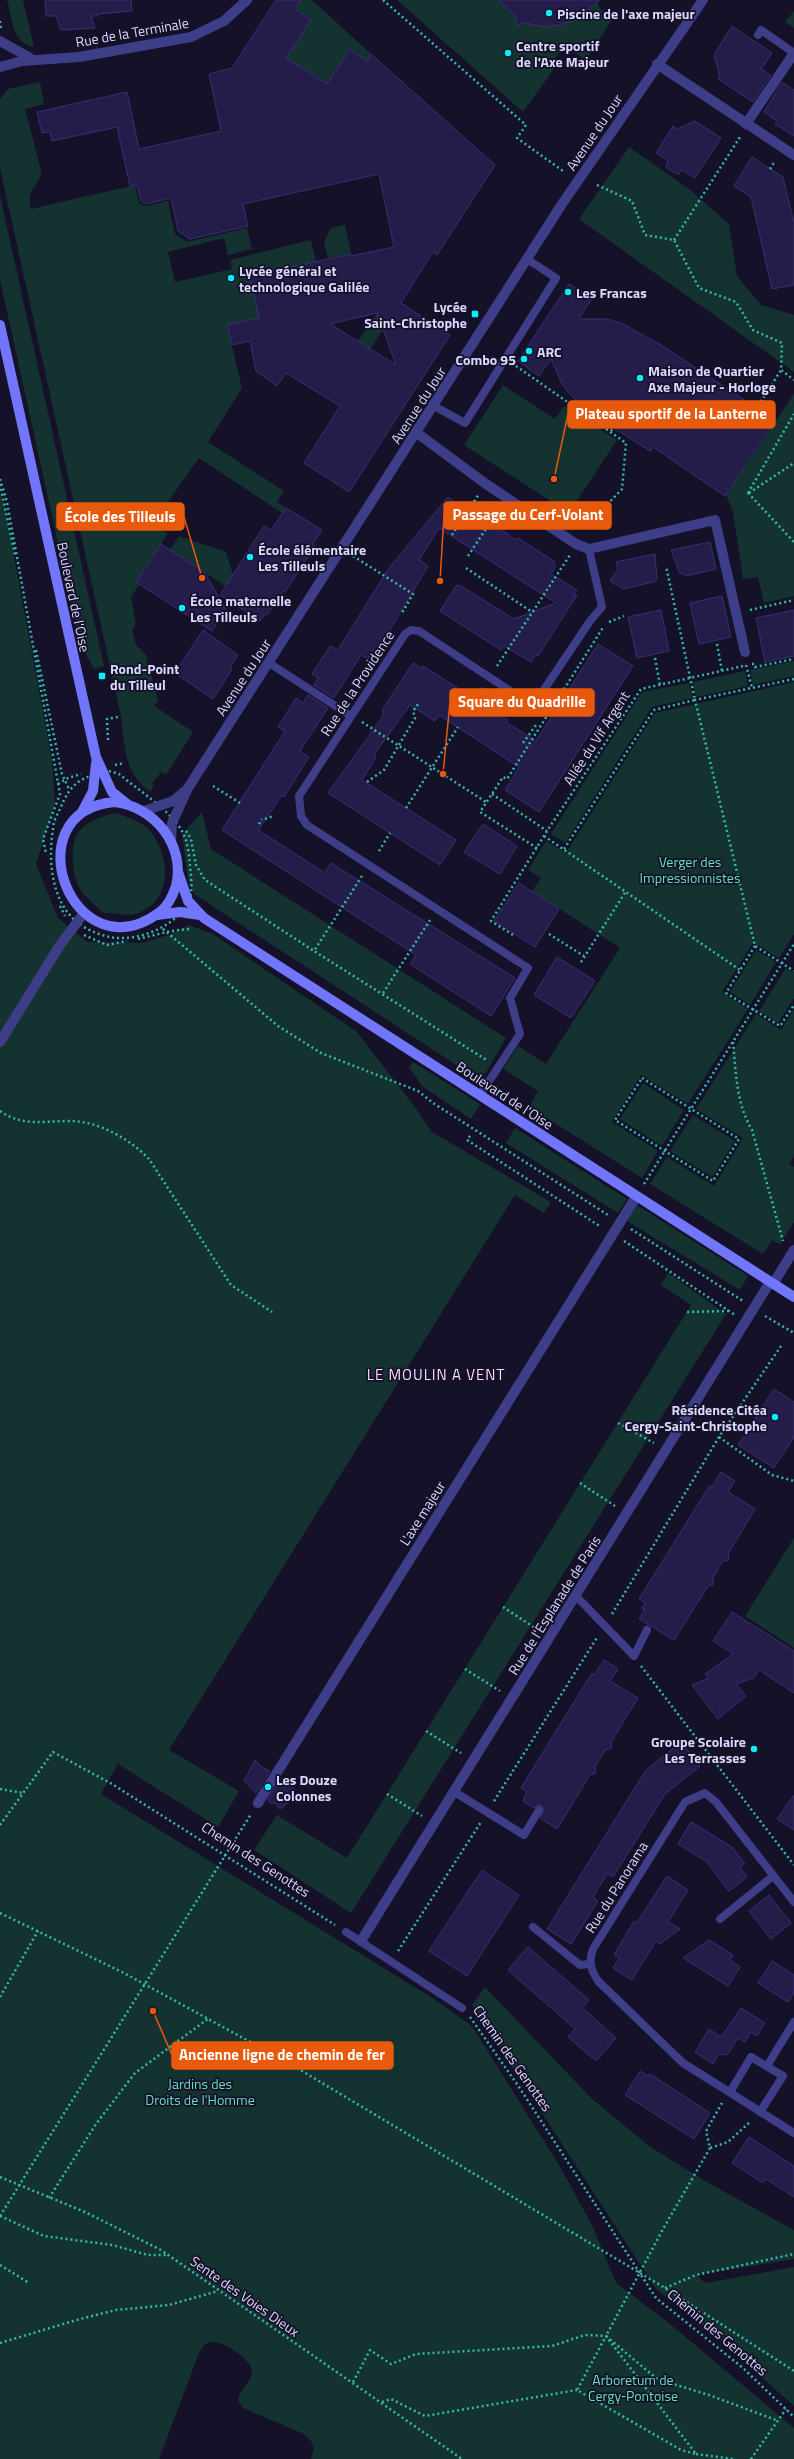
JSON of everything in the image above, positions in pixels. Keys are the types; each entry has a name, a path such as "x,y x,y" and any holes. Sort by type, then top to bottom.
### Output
{"main road":[{"name":"Boulevard de l'Oise","path":"0,324 96,757 93,791 81,814"},
{"name":"Boulevard de l'Oise","path":"95,773 112,792 127,804"},
{"path":"114,802 127,804 144,811 162,827 171,841 178,872 171,899 162,910 154,916 135,924 111,926 103,924 84,913 73,900 66,888 60,858 66,831 81,814 102,804 114,802"},
{"name":"Boulevard de l'Oise","path":"178,872 188,902 202,916 636,1197 794,1297"},
{"name":"Boulevard de l'Oise","path":"154,916 182,912 202,916"}],"street":[{"name":"Rue de la Terminale","path":"0,67 34,59 79,57 191,37 224,21 247,0"},
{"name":"Avenue du Jour","path":"171,841 173,820 188,788 343,549 567,197 657,64 703,0"},
{"path":"0,41 34,59"},
{"path":"746,124 794,53"},
{"path":"657,64 794,155"},
{"path":"417,433 506,498 576,544 589,548 715,520 745,652"},
{"name":"Avenue du Jour","path":"144,811 159,807 172,801 188,788"},
{"path":"0,1042 60,945 84,913"},
{"name":"L'axe majeur","path":"258,1803 636,1197"},
{"name":"Rue de l'Esplanade de Paris","path":"361,1941 753,1308 793,1252"}],"lane":[{"path":"758,35 761,30 794,53"},
{"path":"434,406 465,422 505,360 556,278 527,259"},
{"name":"Rue de la Providence","path":"480,1095 520,1034 510,998 528,968 302,820 299,796 405,634 411,630 419,631 527,702 532,704 537,700 590,621 602,607 589,548"},
{"path":"268,663 351,716"},
{"path":"576,1596 634,1656 647,1630"},
{"path":"453,1791 524,1835 538,1810"},
{"name":"Rue du Panorama","path":"590,1964 593,1949 685,1802 696,1795 704,1793 716,1802 794,1902"},
{"path":"720,1919 773,1876"},
{"path":"533,1927 580,1965 590,1964 593,1973 599,1982 663,2046 684,2063 794,2133"},
{"name":"Chemin des Genottes","path":"346,1932 462,2008"},
{"path":"767,2066 794,2022"},
{"path":"730,2092 751,2057 783,2076 760,2112"}],"path":[{"path":"383,0 526,124 517,138 563,171"},
{"path":"674,240 740,137"},
{"path":"770,169 775,161"},
{"path":"597,185 632,201 645,234 674,240"},
{"path":"674,240 699,288 736,302 753,330 782,343 781,370 758,406"},
{"path":"505,360 611,431 626,443 622,489 585,528"},
{"path":"781,370 794,380"},
{"path":"748,493 794,414"},
{"path":"611,431 616,425"},
{"path":"748,493 794,463"},
{"path":"0,479 7,502 60,794 43,839 53,892 75,927 107,945 167,932 191,929"},
{"path":"0,484 65,780 69,789"},
{"path":"452,535 486,484"},
{"path":"748,493 794,542"},
{"path":"468,556 506,498"},
{"path":"497,666 576,544"},
{"path":"343,549 413,594 402,613"},
{"path":"666,566 695,700 756,946 794,971"},
{"path":"466,568 532,612"},
{"path":"736,614 794,600"},
{"path":"537,848 480,812 503,778 506,779 601,633 604,625 611,620 624,616"},
{"path":"717,644 722,671"},
{"path":"745,652 746,666 752,688"},
{"path":"654,658 660,685"},
{"name":"Allée du Vif Argent","path":"513,936 491,921 547,831 641,689 754,664 755,667 794,659"},
{"path":"564,849 654,710 794,679"},
{"path":"475,702 483,688"},
{"path":"367,782 384,770 415,718 413,711 419,703"},
{"path":"351,716 399,745 486,802"},
{"path":"108,746 107,719 118,717"},
{"path":"523,743 536,725"},
{"path":"406,808 458,727"},
{"path":"110,766 124,763"},
{"path":"58,784 65,780 95,773 109,771 119,774 173,820 182,831 188,847 191,875 191,894 179,917 162,928 145,934 111,938 75,927"},
{"path":"75,927 54,883 50,849 53,825 69,789 82,779 95,773"},
{"path":"213,786 240,803"},
{"path":"492,794 547,831"},
{"path":"259,824 263,819 267,820 273,816"},
{"path":"185,829 191,839 196,865 205,880 314,951"},
{"path":"378,851 390,833"},
{"path":"544,836 740,970"},
{"path":"581,962 626,891"},
{"path":"383,993 437,909"},
{"path":"162,928 278,1026 321,1053 418,1091 445,1111 794,1333"},
{"path":"549,934 584,956"},
{"path":"636,1197 794,944"},
{"path":"756,946 726,993 780,1026 794,1005"},
{"path":"733,1042 740,1098 745,1118 752,1130 783,1241 793,1252"},
{"path":"642,1078 739,1139 712,1181 664,1151 615,1120 642,1078"},
{"path":"0,1111 12,1119 35,1124 72,1121 102,1128 137,1147 149,1159 231,1285 272,1312"},
{"path":"687,1312 728,1311"},
{"path":"609,1618 719,1438 781,1346"},
{"path":"618,1423 648,1440"},
{"path":"719,1438 772,1475 794,1481"},
{"path":"580,1483 610,1502"},
{"path":"503,1607 532,1626"},
{"path":"391,1962 598,1636"},
{"path":"634,1656 794,1865"},
{"path":"465,1669 494,1688"},
{"path":"426,1731 456,1749"},
{"name":"Chemin des Genottes","path":"23,1793 53,1752 112,1784 346,1932"},
{"path":"0,1789 23,1793 0,1825"},
{"path":"387,1794 416,1812"},
{"path":"168,2255 148,2255 112,2245 44,2236 0,2216 258,1803"},
{"path":"0,1913 145,1984 288,2062 639,2274 665,2288 794,2371"},
{"path":"0,1997 38,1931"},
{"name":"Chemin des Genottes","path":"462,2008 479,2028 519,2087 639,2274 664,2306 743,2368 794,2417"},
{"path":"49,2198 96,2124 135,2074 209,2018"},
{"path":"710,2148 706,2131 730,2092"},
{"path":"577,2390 639,2274 710,2148 728,2142 760,2112"},
{"name":"Sente des Voies Dieux","path":"0,2177 85,2212 168,2255 462,2459"},
{"path":"665,2288 696,2275 794,2254"},
{"path":"0,2265 29,2283"},
{"path":"0,2343 87,2317 116,2310 169,2306 219,2290"},
{"path":"353,2382 370,2350 391,2364 416,2354 552,2346 585,2335 606,2336 657,2379 709,2395 776,2420"},
{"path":"606,2336 696,2454"},
{"path":"381,2402 391,2400 425,2416 577,2390 681,2450 696,2454 733,2459"},
{"path":"751,2459 776,2420 786,2409"}],"green space":[{"path":"7,0 23,0 34,47 26,45 17,35 12,22"},
{"path":"301,0 312,0 371,54 367,61 350,49 327,84 286,58 311,20 295,9"},
{"name":"Centre sportif de l'Axe Majeur","path":"397,0 598,0 599,8 613,18 586,60 564,46 549,66 554,69 523,112"},
{"path":"794,11 794,28 785,22"},
{"path":"40,82 44,104 25,109 41,170 39,180 30,196 31,209 135,185 139,203 146,206 168,201 175,234 187,242 247,228 252,249 228,255 224,238 168,252 175,282 232,269 230,260 311,240 316,262 259,318 227,325 242,388 208,442 284,491 277,502 286,508 282,513 199,458 151,526 168,533 136,582 139,584 131,598 136,624 132,630 136,645 146,655 158,700 154,706 193,732 166,775 161,772 152,784 154,785 150,792 135,776 127,758 121,716 0,168 0,99 8,89"},
{"path":"629,147 688,188 729,224 737,276 761,305 794,315 794,372 579,219"},
{"path":"0,196 104,666 94,669 80,643 0,280"},
{"path":"345,225 351,254 328,258 324,242 331,228"},
{"path":"397,309 370,349 358,341 377,313"},
{"path":"503,385 555,419 564,406 617,440 569,513 464,445"},
{"path":"794,394 794,596 764,603 758,577 743,579 733,511 726,495"},
{"path":"0,492 5,508 52,760 55,804 36,864 58,918 87,942 143,943 168,935 189,925 213,934 357,1032 432,1132 551,1202 544,1213 515,1195 169,1750 239,1791 218,1827 118,1764 101,1794 434,1999 469,2024 475,2031 559,2165 592,2225 616,2283 670,2324 794,2428 794,2459 311,2459 314,2448 311,2441 304,2434 243,2408 238,2400 251,2376 251,2367 242,2356 235,2351 221,2344 209,2342 199,2353 159,2459 0,2459"},
{"path":"179,536 226,552 236,585 233,591 170,550"},
{"path":"794,661 794,676 753,685 750,670"},
{"path":"745,671 748,686 696,697 693,682"},
{"name":"Verger des Impressionnistes","path":"794,682 794,934 779,958 753,943 722,992 748,1009 688,1104 641,1075 612,1122 658,1151 642,1178 529,1107 538,1091 503,1069 518,1046 546,1064 620,948 532,891 541,878 528,870 546,841 566,853 655,713"},
{"path":"689,683 693,698 652,707 565,843 551,834 642,692"},
{"path":"202,812 211,849 506,1038 481,1081 194,894 188,880 182,834"},
{"path":"116,813 138,822 149,830 162,852 165,864 165,877 162,889 157,899 148,908 132,915 104,913 82,892 74,870 74,843 80,830 96,819"},
{"path":"756,950 776,962 750,1005 730,992"},
{"path":"786,968 794,973 794,998 778,1023 759,1011"},
{"path":"794,1009 794,1156 789,1164 794,1167 794,1222 780,1244 772,1240 763,1254 650,1184 667,1157 714,1186 743,1138 696,1109 756,1014 781,1030"},
{"path":"413,1062 480,1104 471,1119 423,1087 409,1067"},
{"path":"643,1083 684,1110 662,1146 620,1119"},
{"path":"693,1115 735,1141 712,1177 670,1151"},
{"path":"515,1128 627,1199 618,1213 506,1143"},
{"path":"637,1205 748,1276 740,1290 627,1221"},
{"path":"668,1273 726,1314 351,1913 254,1850 277,1815 347,1858 691,1305 661,1285"},
{"path":"794,1538 794,1648 745,1616"},
{"path":"485,1987 592,2099 649,2146 705,2181 794,2230 794,2259 696,2275 705,2283 794,2267 794,2406 705,2327 656,2289 472,2005"}],"building":[{"path":"45,0 131,0 132,11 97,14 98,16 91,16 95,28 61,30 56,16 46,16"},
{"path":"276,0 301,0 295,9 311,20 286,58 327,84 350,49 367,61 371,54 495,165 437,255 433,252 401,303 450,335 349,492 304,463 340,406 286,373 277,386 256,371 250,341 232,345 227,325 259,318 250,276 351,254 351,256 394,247 379,174 243,204 248,226 190,239 178,231 171,198 146,204 141,201 137,185 130,186 117,127 52,141 50,132 42,133 37,112 127,92 139,149 221,131 209,74 232,68","holes":["377,313 396,365 330,324"]},
{"name":"Piscine de l'axe majeur","path":"498,0 600,0 576,20 559,25 544,27 526,23 517,25 515,16"},
{"path":"732,26 772,53 761,69 771,75 753,102 718,79 720,76 714,55"},
{"path":"782,82 794,90 794,136 775,124 777,121 764,112"},
{"path":"695,121 721,138 695,178 682,170 678,175 666,167 668,161 656,153 673,126 677,129"},
{"path":"752,157 783,177 794,223 794,285 772,289 751,197 734,186"},
{"path":"569,284 592,298 579,319 607,319 621,323 661,345 775,420 725,496 653,447 650,451 576,404 577,402 563,386 551,359 539,376 518,361"},
{"path":"448,497 454,502 453,504 468,513 471,509 516,540 518,538 555,562 553,564 556,566 551,574 577,590 573,596 577,595 538,656 535,655 531,662 504,646 501,650 440,611 456,586 459,585 514,619 556,603 439,528 419,560 428,566 394,623 371,658 369,656 368,659 361,655 334,698 314,685 318,678 312,674 330,646 338,650 389,568"},
{"path":"286,508 322,530 312,545 315,546 285,592 283,591 267,615 265,614 260,621 220,595 264,526 271,530"},
{"path":"710,542 716,569 685,576 684,573 680,574 671,550"},
{"path":"161,544 205,573 226,610 212,631 136,582"},
{"path":"655,554 657,580 623,589 610,581 618,569 616,562"},
{"path":"722,596 731,637 699,644 690,603"},
{"path":"661,610 669,651 637,658 628,617"},
{"path":"794,610 794,656 765,662 756,618"},
{"path":"203,630 238,655 230,668 232,669 213,699 175,673"},
{"path":"598,644 633,666 539,812 505,790 519,767 439,715 435,721 410,705 378,749 374,756 376,757 362,780 456,840 440,865 328,793 381,719 384,712 382,710 413,663 422,669 423,666 508,720 506,722 536,741"},
{"path":"308,695 328,708 300,751 309,757 284,797 282,795 258,830 325,873 331,863 515,978 491,1016 410,964 416,955 222,830 285,731 278,727 296,698 303,703"},
{"path":"483,824 517,846 500,874 464,852"},
{"path":"519,883 559,909 535,947 494,921"},
{"path":"557,957 595,981 571,1018 534,995"},
{"name":"Résidence Citéa Cergy-Saint-Christophe","path":"774,1389 794,1402 794,1437 774,1468 738,1445"},
{"path":"721,1472 735,1481 728,1492 755,1509 728,1554 729,1560 723,1561 712,1579 714,1584 708,1586 674,1640 639,1619 645,1609 642,1608 645,1603 639,1599 710,1485 712,1487"},
{"path":"732,1612 794,1651 794,1693 759,1670 753,1678 736,1684 746,1696 718,1719 692,1685 709,1678 705,1674 733,1654 713,1641"},
{"path":"604,1660 618,1669 610,1681 638,1698 611,1742 612,1748 605,1750 595,1767 596,1773 590,1775 557,1829 540,1818 544,1810 542,1806 537,1805 534,1808 523,1801 527,1791 521,1788 592,1673 594,1675"},
{"path":"681,1742 700,1766 665,1794 613,1877 607,1874 593,1897 598,1901 571,1944 547,1929 646,1770"},
{"path":"255,1760 263,1768 270,1771 256,1793 244,1781"},
{"path":"280,1779 285,1779 295,1790 291,1800 280,1809 275,1803 270,1803 268,1799"},
{"path":"794,1795 794,1830 777,1819"},
{"path":"691,1822 732,1847 745,1864 740,1868 747,1877 729,1891 706,1861 678,1844"},
{"path":"482,1870 519,1895 467,1976 429,1951"},
{"path":"667,1876 688,1890 668,1922 680,1929 660,1944 656,1941 632,1980 613,1968 619,1958 614,1955 634,1921 637,1923"},
{"path":"769,1895 791,1923 771,1939 749,1911"},
{"path":"709,1940 733,1955 730,1960 740,1967 728,1986 683,1958"},
{"path":"528,1947 589,2000 583,2008 616,2038 596,2061 568,2037 575,2029 508,1970"},
{"path":"772,1961 794,1975 794,1993 788,2002 758,1983"},
{"path":"741,2008 765,2023 757,2036 751,2032 745,2042 738,2038 727,2055 719,2054 713,2064 695,2052 709,2029 721,2037"},
{"path":"640,2071 648,2076 650,2074 710,2113 694,2139 625,2095"},
{"path":"749,2137 794,2166 794,2197 766,2179 763,2183 732,2163"}],"place":[{"name":"Piscine de l'axe majeur","path":"549,13"},
{"name":"Centre sportif de l'Axe Majeur","path":"508,53"},
{"name":"Lycée général et technologique Galilée","path":"231,278"},
{"name":"Les Francas","path":"568,292"},
{"name":"Lycée Saint-Christophe","path":"475,314"},
{"name":"ARC","path":"529,351"},
{"name":"Combo 95","path":"524,359"},
{"name":"Maison de Quartier Axe Majeur - Horloge","path":"640,378"},
{"name":"Plateau sportif de la Lanterne","path":"554,479"},
{"name":"École élémentaire Les Tilleuls","path":"250,557"},
{"name":"École des Tilleuls","path":"202,578"},
{"name":"Passage du Cerf-Volant","path":"440,581"},
{"name":"École maternelle Les Tilleuls","path":"182,608"},
{"name":"Rond-Point du Tilleul","path":"102,676"},
{"name":"Square du Quadrille","path":"443,774"},
{"name":"Résidence Citéa Cergy-Saint-Christophe","path":"775,1417"},
{"name":"Groupe Scolaire Les Terrasses","path":"754,1749"},
{"name":"Les Douze Colonnes","path":"268,1787"},
{"name":"Ancienne ligne de chemin de fer","path":"153,2011"}],"district":[{"name":"LE MOULIN A VENT","path":"436,1374"}],"park label":[{"name":"Jardins des Droits de l'Homme","path":"200,2092"},
{"name":"Arboretum de Cergy‐Pontoise","path":"633,2388"}]}
